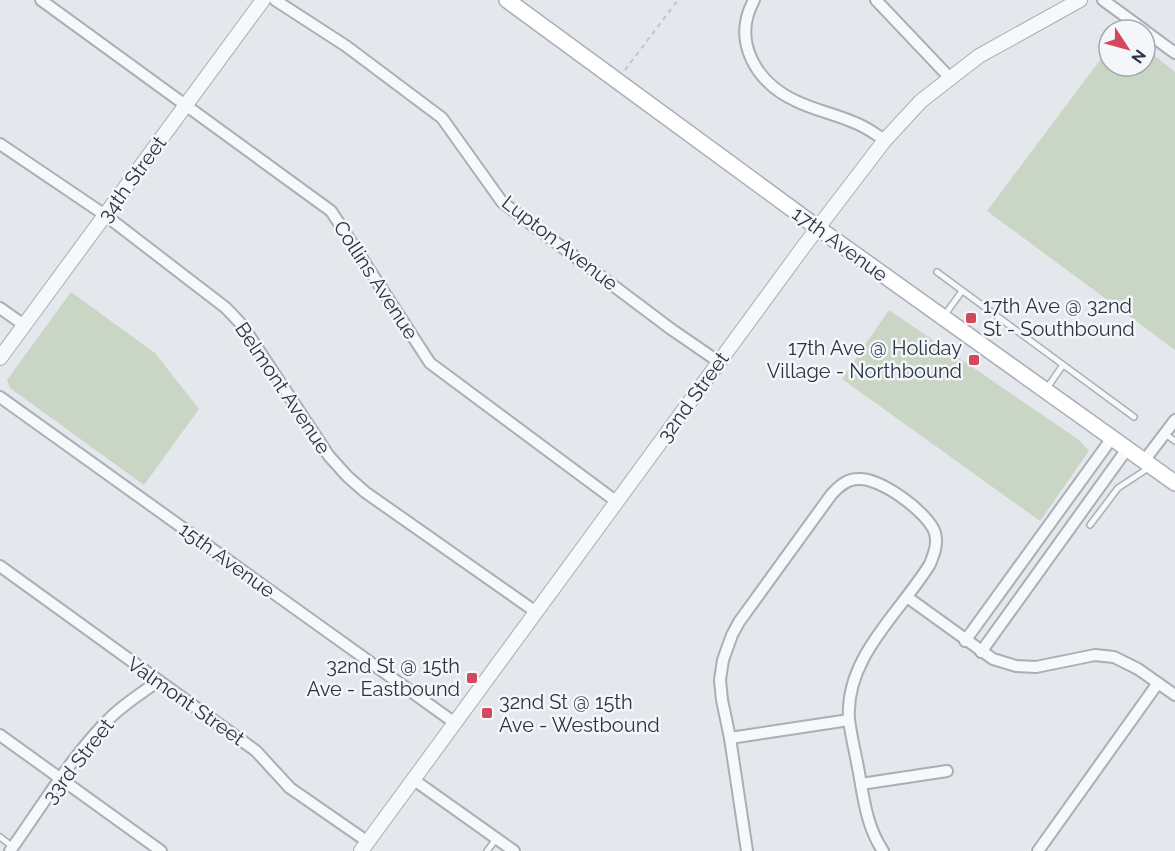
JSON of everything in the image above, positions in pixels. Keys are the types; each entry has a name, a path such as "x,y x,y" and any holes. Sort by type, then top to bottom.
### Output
{"main road":[{"name":"17th Avenue","path":"507,0 818,228 1175,483"}],"street":[{"name":"Collins Avenue","path":"41,0 331,211 430,363 617,502"},
{"name":"34th Street","path":"0,358 264,0"},
{"name":"Lupton Avenue","path":"275,0 345,46 442,118 502,202 671,329 719,362"},
{"path":"754,0 746,20 745,41 750,59 764,79 797,102 854,122 885,140"},
{"path":"876,0 950,78"},
{"name":"32nd Street","path":"364,846 885,140 921,101 979,56 1080,0"},
{"path":"1103,0 1128,18"},
{"path":"1157,39 1175,53"},
{"name":"Belmont Avenue","path":"0,144 105,215 226,308 242,326 328,456 346,476 365,492 536,612"},
{"path":"0,308 24,325"},
{"name":"15th Avenue","path":"0,397 455,723"},
{"path":"1148,464 1175,420"},
{"path":"965,641 1112,438"},
{"path":"981,652 1127,449"},
{"path":"747,851 722,700 720,680 723,660 732,635 831,495 844,483 856,479 870,479 888,488 930,522 936,535 936,550 922,576 860,663 850,693 849,720 870,828 883,851"},
{"name":"Valmont Street","path":"0,566 256,751 290,788 364,846"},
{"path":"907,597 993,659 1016,666 1036,667 1095,655 1114,657 1138,669 1175,695"},
{"name":"33rd Street","path":"11,849 61,779 108,720 158,681"},
{"path":"1038,851 1158,683"},
{"path":"730,738 849,720"},
{"path":"0,735 161,851"},
{"path":"861,784 947,771"},
{"path":"414,780 514,851"}],"lane":[{"path":"937,272 1134,417"},
{"path":"943,317 963,291"},
{"path":"1045,389 1064,365"},
{"path":"1165,434 1175,441"},
{"path":"1090,525 1119,488 1148,464"},
{"path":"0,837 11,849"},
{"path":"487,851 496,839"}],"path":[{"path":"617,81 678,0"}],"green space":[{"path":"1157,58 1175,72 1175,350 987,211 1097,64 1097,78 1157,78"},
{"path":"71,292 155,353 199,409 144,485 10,388 7,380"},
{"path":"889,310 1079,440 1089,451 1040,521 842,379"}],"place":[{"name":"17th Ave @ 32nd St - Southbound","path":"971,318"},
{"name":"17th Ave @ Holiday Village - Northbound","path":"974,360"},
{"name":"32nd St @ 15th Ave - Eastbound","path":"472,678"},
{"name":"32nd St @ 15th Ave - Westbound","path":"487,713"}]}
